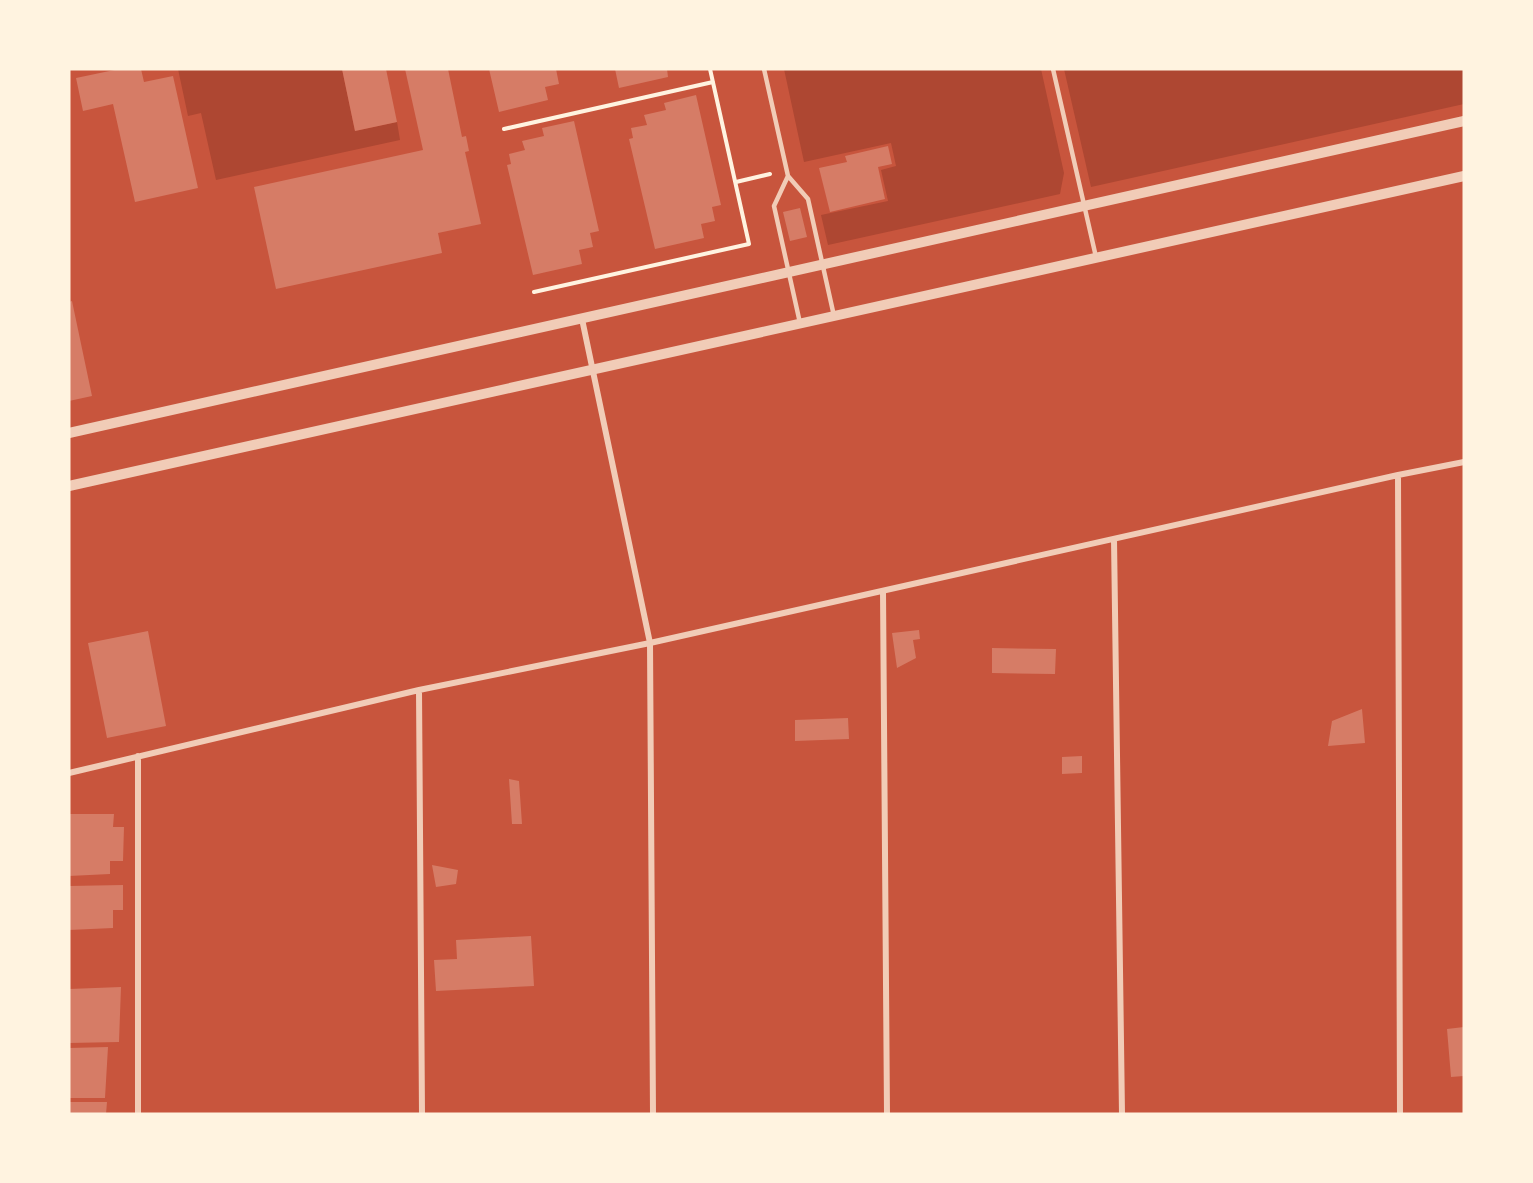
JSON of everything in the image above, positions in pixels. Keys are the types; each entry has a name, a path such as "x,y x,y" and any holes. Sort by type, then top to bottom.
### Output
{"street":[{"path":"69,433 1464,121"},
{"path":"69,486 1464,176"},
{"path":"582,319 650,643 653,1114"},
{"path":"69,773 419,690 650,643 1464,462"},
{"path":"1398,476 1400,1114"},
{"path":"1114,538 1122,1114"},
{"path":"883,591 887,1114"},
{"path":"419,690 422,1114"},
{"path":"138,756 138,1114"}],"lane":[{"path":"764,69 787,173 808,199 834,316"},
{"path":"1053,69 1096,257"},
{"path":"787,173 774,206 800,323"}],"path":[{"path":"534,292 749,244 710,69"},
{"path":"504,129 713,82"},
{"path":"736,182 787,173"}],"shaded area":[{"path":"178,69 342,69 355,131 397,122 400,140 216,180 201,113 188,116"},
{"path":"784,69 1041,69 1064,173 1060,194 828,245 821,215 888,201 881,170 896,166 891,143 804,162"},
{"path":"1064,69 1464,69 1464,104 1091,187"}],"building":[{"path":"119,69 141,69 144,82 173,76 198,188 135,202 113,104 83,111 76,78"},
{"path":"342,69 386,69 397,122 355,131"},
{"path":"405,69 448,69 462,137 466,136 469,151 465,152 481,224 438,233 442,253 276,289 254,187 423,150"},
{"path":"489,69 556,69 559,84 545,87 548,100 499,112"},
{"path":"615,69 667,69 668,77 619,88"},
{"path":"696,95 721,205 712,207 715,221 701,224 704,238 655,249 629,139 633,138 631,128 647,125 644,115 666,110 664,103"},
{"path":"574,121 599,231 590,233 593,247 579,250 582,264 533,275 507,165 511,164 509,154 525,150 522,141 544,136 542,128"},
{"path":"888,146 892,164 878,167 885,199 830,212 819,168 847,162 845,156"},
{"path":"800,208 807,237 790,241 783,212"},
{"path":"72,301 92,396 69,401 69,302"},
{"path":"919,630 920,639 913,640 916,658 897,668 892,633"},
{"path":"148,631 166,726 107,738 88,643"},
{"path":"992,648 1056,649 1055,674 992,673"},
{"path":"1362,709 1365,743 1328,746 1332,721"},
{"path":"848,718 849,739 795,741 795,720"},
{"path":"1082,756 1082,773 1062,774 1062,757"},
{"path":"509,779 519,781 522,824 512,824"},
{"path":"69,814 114,814 113,827 124,827 123,861 110,861 110,874 69,876"},
{"path":"432,865 458,870 456,884 436,887"},
{"path":"123,885 123,910 113,910 113,928 69,930 69,886"},
{"path":"531,936 534,986 436,991 434,960 457,959 456,940"},
{"path":"121,987 119,1042 69,1043 69,989"},
{"path":"1464,1027 1464,1076 1451,1077 1447,1029"},
{"path":"108,1047 105,1098 69,1098 69,1048"},
{"path":"69,1102 107,1102 106,1114 69,1114"}]}
